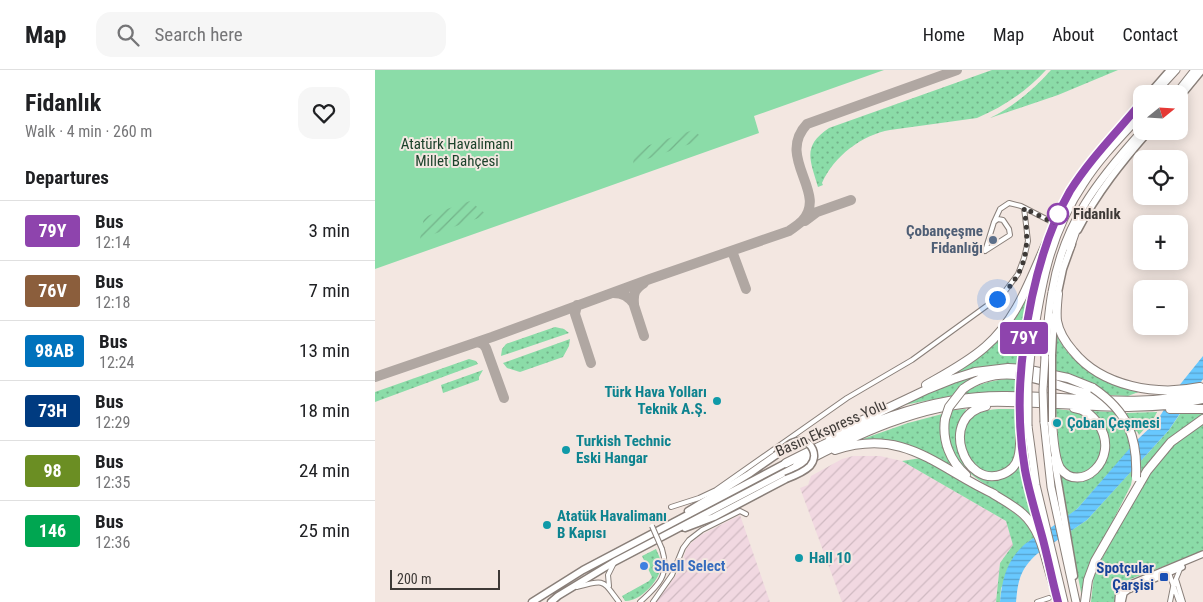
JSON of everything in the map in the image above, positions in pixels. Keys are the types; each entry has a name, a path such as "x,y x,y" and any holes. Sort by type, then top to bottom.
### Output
{"highway":[{"path":"1163,85 1177,70"},
{"path":"1168,85 1181,70"},
{"path":"1183,85 1195,70"},
{"path":"1126,122 1133,115"},
{"path":"1013,403 981,407 968,416 962,425 959,437 966,459 974,469 985,476 998,476 1009,471 1018,460 1024,427 1031,353 1045,268 1062,221 1073,199 1092,171 1133,124"},
{"path":"1077,602 1051,488 1048,422 1051,294 1062,252 1083,204 1113,164 1134,140"},
{"path":"1070,248 1081,219 1113,164"},
{"path":"897,402 972,357 987,345 1014,313 1046,244"},
{"path":"1058,294 1057,312 1059,327 1070,348 1088,367 1103,376 1133,386 1202,393"},
{"path":"786,463 829,436 897,402 958,377 975,372 1008,368 1055,375 1093,388 1118,409 1129,427 1135,448 1135,477 1125,506"},
{"path":"1054,586 1039,536 1023,513 965,474 953,460 945,441 945,419 949,407 963,389 973,383 985,378 1017,375 1044,380 1095,396 1123,400"},
{"path":"1192,406 1202,393"},
{"name":"Basın Ekspress Yolu","path":"797,466 863,433 912,415 940,408 974,403 1055,404 1113,408 1149,407 1202,393"},
{"name":"Basın Ekspress Yolu","path":"786,463 870,423 933,404 972,398 1006,396 1123,400 1163,404"},
{"path":"1048,422 1060,468 1069,475 1079,477 1088,475 1095,470 1102,460 1106,448 1101,427 1092,416 1084,411 1055,404"},
{"path":"1163,404 1192,406 1203,409"},
{"path":"1085,602 1091,572 1125,506 1150,467 1161,452 1178,435 1203,419"},
{"path":"1024,427 1064,602"},
{"path":"797,466 835,450 855,445 890,444 907,448 929,457 994,494"}],"main road":[{"path":"1157,85 1170,70"},
{"path":"1188,87 1202,70"},
{"path":"1058,602 1027,480 1020,377 1022,352 1038,270 1054,223 1081,176 1133,113"},
{"path":"1049,356 1058,294 1070,248 1107,182 1141,140"},
{"path":"669,533 706,521 811,465 814,456 812,448 804,442 794,442 741,479 691,509 679,520"},
{"name":"Basın Ekspress Yolu","path":"532,602 583,570 786,463"},
{"name":"Basın Ekspress Yolu","path":"551,602 614,562 797,466"},
{"path":"1118,602 1119,591 1126,586 1203,554"},
{"path":"1122,602 1124,593 1128,590 1203,558"}],"street":[{"path":"993,222 998,219 1003,220 1009,229 1010,235 985,251 993,222 1000,209 1009,203 1015,203 1054,223"},
{"path":"671,507 716,490 847,398 912,360 1003,294 1019,274 1024,258 1028,241 1024,208"},
{"path":"653,602 672,575 683,548 689,540 702,530 740,512 746,514"},
{"path":"640,602 657,586 663,577 665,566 661,548 652,526"},
{"path":"614,562 608,575 609,586 619,602"},
{"path":"1170,602 1180,568"},
{"path":"1169,573 1179,602"},
{"path":"1176,578 1183,602"},
{"path":"573,588 596,581 609,586"},
{"path":"1037,602 1049,598"}],"shaded area":[{"path":"853,456 880,456 902,461 1006,521 1014,545 1000,563 996,602 842,602 800,488 808,485 811,476 842,459"},
{"path":"740,515 770,602 656,602 679,571 687,547 699,536"}],"green space":[{"name":"Atatürk Havalimanı Millet Bahçesi","path":"375,70 884,70 754,116 759,133 375,269"},
{"path":"992,70 1046,70 1014,98 977,118 890,130 859,142 841,156 827,173 822,183 823,185 818,187 810,154 815,141 829,128"},
{"path":"1051,70 1118,70 1058,95 990,118 1023,97"},
{"path":"693,130 704,139 633,164 635,150"},
{"path":"470,201 487,215 420,239 424,217"},
{"path":"1028,294 1017,366 982,367 946,377 1000,337 1012,323"},
{"path":"555,327 564,329 569,333 501,356 502,349 506,344"},
{"path":"1056,334 1071,357 1091,373 1115,384 1141,391 1128,396 1109,395 1055,373"},
{"path":"570,339 569,346 563,357 520,372 507,368 503,363"},
{"path":"469,359 476,361 478,364 375,402 375,392"},
{"path":"483,370 479,380 443,393 441,385"},
{"path":"978,375 951,396 904,405 942,386"},
{"path":"1016,378 1016,392 961,396 980,385"},
{"path":"966,409 956,437 961,455 975,474 987,480 1004,477 1018,467 1022,467 1034,517 1032,518 1019,506 972,475 959,463 951,449 948,431 952,410"},
{"path":"994,409 1016,409 1019,444 1015,460 1002,471 990,474 980,470 972,463 966,452 965,429 971,419 982,412"},
{"path":"1056,409 1083,414 1092,421 1098,430 1101,450 1098,459 1092,467 1083,472 1071,474 1060,464"},
{"path":"1090,411 1115,412 1123,423 1132,447 1077,509 1066,518 1059,472 1082,479 1103,459 1109,447 1105,430"},
{"path":"1203,411 1203,416 1173,435 1166,442 1152,458 1139,479 1139,463 1169,430 1180,414"},
{"path":"1157,412 1139,435 1137,431 1135,432 1126,413"},
{"path":"942,414 941,429 943,442 956,468 924,452 854,442 908,423"},
{"path":"1203,424 1203,551 1123,582 1116,591 1115,602 1091,602 1094,574 1153,469 1177,442"},
{"path":"921,458 1002,504 1029,527 1035,537 1027,543 1001,588 1000,602 996,602 1000,563 1013,545 1006,521 902,461"},
{"path":"1134,468 1131,485 1088,570 1083,602 1069,532 1087,520"},
{"path":"656,549 661,564 654,583 637,598 625,601 622,596 649,581 652,577 642,556"}],"water":[{"path":"1203,356 1203,379 1169,430 1087,520 1031,560 1023,570 1016,602 1000,602 1002,585 1007,570 1019,550 1077,509 1137,440 1157,421 1178,387"}],"taxiway":[{"path":"375,377 789,231 802,221 809,210 810,199 798,162 797,150 799,137 807,124 957,70"},
{"path":"805,221 817,212 851,200"},
{"path":"732,251 746,289"},
{"path":"613,293 625,296 634,304 635,292 644,283"},
{"path":"632,299 644,336"},
{"path":"577,305 575,314 591,363"},
{"path":"478,342 486,348 504,398"}],"bus line":[{"name":"79Y","path":"1058,602 1027,480 1020,428 1021,359 1038,270 1054,223 1071,190 1103,147 1133,112"}],"place":[{"name":"Fidanlık","path":"1058,214"},
{"name":"Çobançeşme Fidanlığı","path":"993,240"},
{"name":"Türk Hava Yolları Teknik A.Ş.","path":"717,401"},
{"name":"Çoban Çeşmesi","path":"1057,423"},
{"name":"Turkish Technic Eski Hangar","path":"566,450"},
{"name":"Atatük Havalimanı B Kapısı","path":"547,525"},
{"name":"Hall 10","path":"799,558"},
{"name":"Shell Select","path":"644,566"},
{"name":"Spotçular Çarşisi","path":"1164,577"}],"route":[{"path":"997,299 1014,282 1022,266 1028,241 1024,208 1054,223 1058,214"}]}
